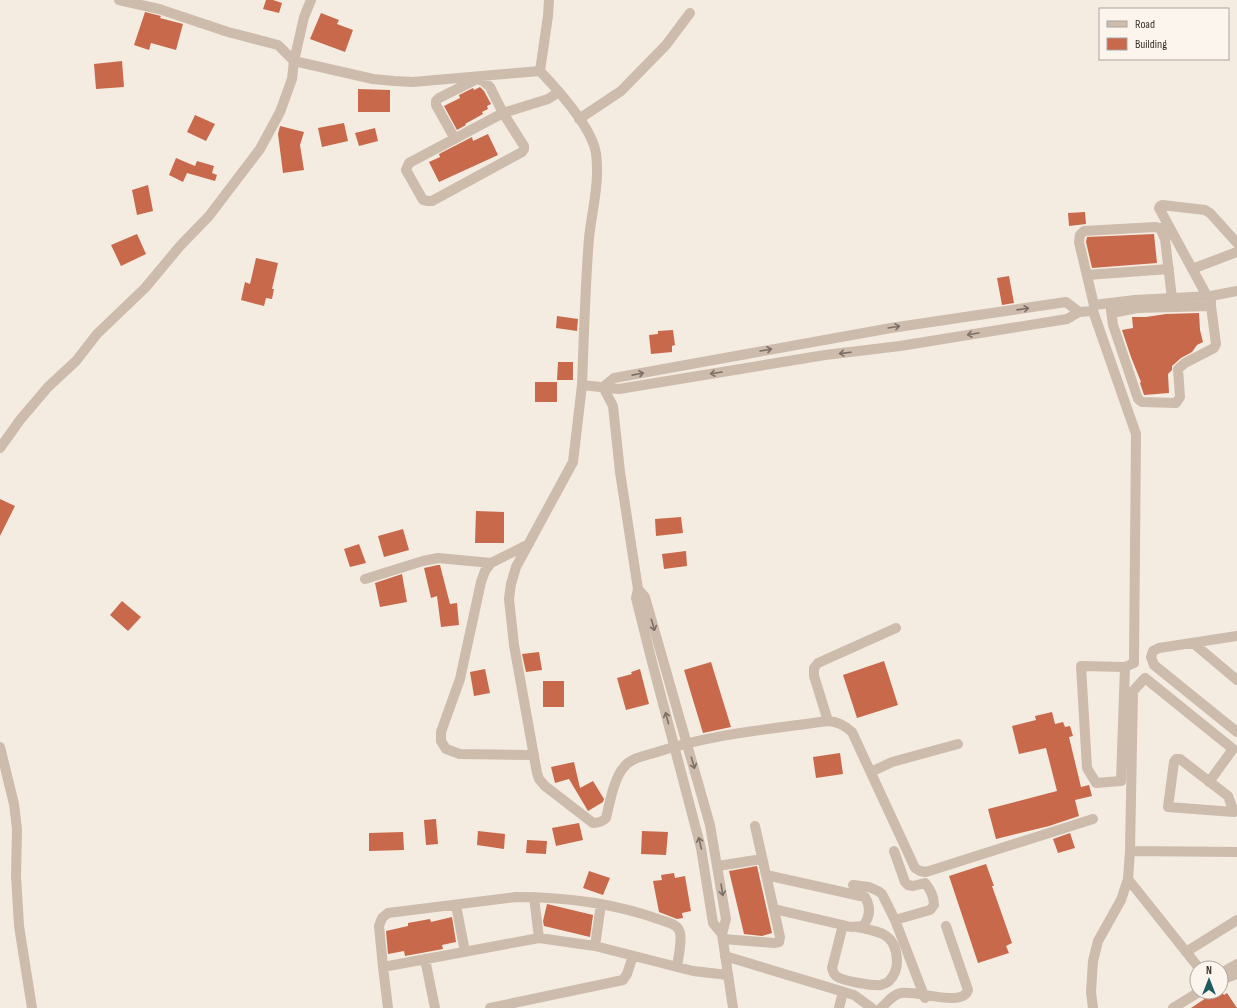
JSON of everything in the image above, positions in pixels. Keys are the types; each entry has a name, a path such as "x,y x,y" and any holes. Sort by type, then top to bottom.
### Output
{"street":[{"path":"119,0 160,10 228,32 278,45 294,60 373,79 413,82 540,71"},
{"path":"0,448 20,420 48,388 76,361 97,334 145,288 180,246 209,216 260,149 280,112 292,79 294,60 304,17 311,0"},
{"path":"540,71 549,0"},
{"path":"579,119 621,91 666,45 690,13"},
{"path":"540,71 559,92 587,129 596,153 597,186 589,237 582,385 573,462 516,567 509,598 514,645 539,779 545,786 593,823 598,823 602,822 606,818 619,774 625,765 633,760 674,746 740,732 837,722 852,732 915,868 920,871 926,872 1093,819"},
{"path":"455,139 436,105 436,101 438,98 477,79 483,81 490,87 503,113 524,146 524,149 522,152 432,201 423,200 406,170 409,163 455,139 503,113 548,99 559,92"},
{"path":"1110,303 1113,325 1139,401 1176,403 1180,397 1178,369 1185,363 1214,348 1216,344 1209,296 1192,269 1160,206 1205,210 1210,213 1237,243"},
{"path":"1125,667 1121,781 1096,783 1087,768 1081,666 1125,667 1134,663 1136,434 1093,308 1079,242 1080,235 1084,231 1160,228 1165,239 1172,298"},
{"path":"1192,269 1237,252"},
{"path":"1087,275 1169,269"},
{"path":"582,385 619,389 825,355 915,344 1068,319 1079,312 1110,303 1135,300 1209,296 1237,291"},
{"path":"603,388 614,378 891,328 1066,302 1079,312"},
{"path":"1112,313 1137,308 1211,306"},
{"path":"603,388 612,406 620,472 638,589 636,598 701,848 713,922 722,937"},
{"path":"529,544 491,563 485,571 481,582 460,679 441,732 441,741 446,749 460,754 534,755"},
{"path":"364,579 423,561 438,558 491,563"},
{"path":"638,589 645,597 710,825 726,919 722,937 733,1008"},
{"path":"828,722 814,676 814,668 818,663 896,628"},
{"path":"1237,636 1159,648 1153,651 1151,657 1154,665 1237,732"},
{"path":"1193,643 1237,680"},
{"path":"651,658 661,655"},
{"path":"1093,1008 1090,992 1093,961 1096,948 1098,941 1121,900 1128,879 1130,851 1133,691 1145,678 1233,749 1209,782"},
{"path":"871,772 892,762 958,744"},
{"path":"0,747 14,804 17,829 16,876 19,926 32,1008"},
{"path":"1176,759 1180,759 1209,782 1228,796 1236,815 1168,807 1174,762 1176,759"},
{"path":"696,827 710,825"},
{"path":"722,937 774,943 779,942 780,937 755,826"},
{"path":"894,851 905,882 908,885 913,886 925,883 929,887 934,899 934,905 930,910 895,920"},
{"path":"1130,851 1237,852"},
{"path":"718,866 762,858"},
{"path":"766,875 865,897 869,909 863,926 857,927 851,927 774,909"},
{"path":"1128,879 1192,960"},
{"path":"853,885 869,887 882,894 895,920 924,998"},
{"path":"388,1008 378,926 382,918 388,913 516,897 588,901 636,912 675,925 680,931 676,967"},
{"path":"534,897 539,938"},
{"path":"595,946 601,904"},
{"path":"456,905 465,952"},
{"path":"1186,952 1237,920"},
{"path":"843,925 832,968 836,976 872,985 882,985 889,982 897,966 894,943 880,933 857,927"},
{"path":"881,1008 894,996 900,993 906,993 949,1006 956,1004 967,996 968,990 946,926"},
{"path":"383,967 539,938 595,946 693,971 728,974"},
{"path":"490,1008 623,980 628,974 633,956"},
{"path":"725,956 854,995 872,1008"},
{"path":"425,959 434,1008"},
{"path":"839,1008 843,992"},
{"path":"1173,1008 1189,998"}],"building":[{"path":"266,0 273,0 282,3 279,13 263,9"},
{"path":"145,12 161,16 160,18 183,24 176,50 151,43 149,50 134,45"},
{"path":"321,13 339,20 337,24 353,30 345,52 310,39"},
{"path":"122,61 124,87 96,89 94,64"},
{"path":"480,87 491,104 487,106 488,109 482,112 483,114 457,130 444,106 460,98 459,95 473,88 474,90"},
{"path":"358,89 390,90 390,112 358,112"},
{"path":"195,115 215,124 206,141 187,132"},
{"path":"344,123 348,141 322,147 318,128"},
{"path":"280,126 304,132 300,145 304,170 283,173 278,134"},
{"path":"375,128 378,141 359,146 355,133"},
{"path":"488,134 498,155 439,182 429,162 440,157 439,154 472,137 473,141"},
{"path":"176,158 195,166 197,161 214,166 212,173 217,175 215,181 187,173 183,182 169,175"},
{"path":"148,185 153,211 137,215 132,190"},
{"path":"1085,212 1086,224 1069,226 1068,213"},
{"path":"137,234 146,254 121,266 111,245"},
{"path":"1154,234 1157,263 1092,268 1086,242 1087,237"},
{"path":"256,258 278,263 272,289 274,289 272,299 266,298 264,306 241,300 245,282 250,284"},
{"path":"1009,276 1014,303 1002,305 997,278"},
{"path":"1199,313 1200,330 1203,342 1197,345 1192,352 1181,358 1172,366 1172,370 1168,374 1169,393 1144,395 1141,382 1122,330 1133,328 1132,317"},
{"path":"557,316 578,319 577,331 556,328"},
{"path":"673,330 675,345 672,346 672,352 651,354 649,335 658,334 658,331"},
{"path":"558,362 573,362 573,380 557,380"},
{"path":"535,382 557,382 557,402 535,402"},
{"path":"0,499 15,506 0,536"},
{"path":"476,511 504,512 504,543 475,543"},
{"path":"681,517 683,533 656,536 655,519"},
{"path":"403,529 409,550 384,557 378,536"},
{"path":"359,544 366,563 350,567 344,549"},
{"path":"686,551 687,566 664,569 662,554"},
{"path":"440,565 450,604 457,603 459,625 441,627 437,596 431,598 424,568"},
{"path":"402,574 407,602 380,607 375,583"},
{"path":"122,601 141,617 128,631 110,615"},
{"path":"539,652 542,670 526,672 522,654"},
{"path":"884,661 898,705 857,718 843,675"},
{"path":"711,662 731,727 703,733 684,670"},
{"path":"485,669 490,693 474,696 470,672"},
{"path":"640,669 649,704 626,710 617,678 632,674 631,672"},
{"path":"543,681 564,681 564,707 543,707"},
{"path":"1052,712 1055,724 1063,722 1065,727 1070,726 1073,736 1069,737 1081,787 1089,785 1092,796 1075,800 1079,816 1049,826 996,839 988,809 1057,791 1046,748 1019,754 1012,726 1036,720 1035,716"},
{"path":"840,753 843,774 816,778 813,757"},
{"path":"574,762 580,788 593,781 604,799 603,802 588,811 569,779 555,783 551,767"},
{"path":"436,819 438,844 426,845 424,820"},
{"path":"579,823 583,840 556,846 552,828"},
{"path":"478,831 505,834 504,849 477,845"},
{"path":"642,831 668,832 666,855 641,854"},
{"path":"403,832 404,850 369,851 369,833"},
{"path":"1070,833 1075,848 1058,853 1053,839"},
{"path":"527,840 547,841 546,854 526,853"},
{"path":"986,864 1012,943 1006,946 1009,953 978,963 949,876"},
{"path":"757,866 772,933 762,936 744,934 729,871"},
{"path":"589,871 610,878 603,895 583,888"},
{"path":"674,873 675,878 685,876 691,911 682,913 683,918 677,919 659,912 653,881 662,880 661,875"},
{"path":"547,904 593,915 590,937 544,926 543,921"},
{"path":"452,917 456,942 442,945 443,949 405,956 404,951 388,954 386,931 408,926 408,923 430,919 431,922"},
{"path":"1229,996 1237,1008 1191,1008 1203,1000 1229,1000"}]}
